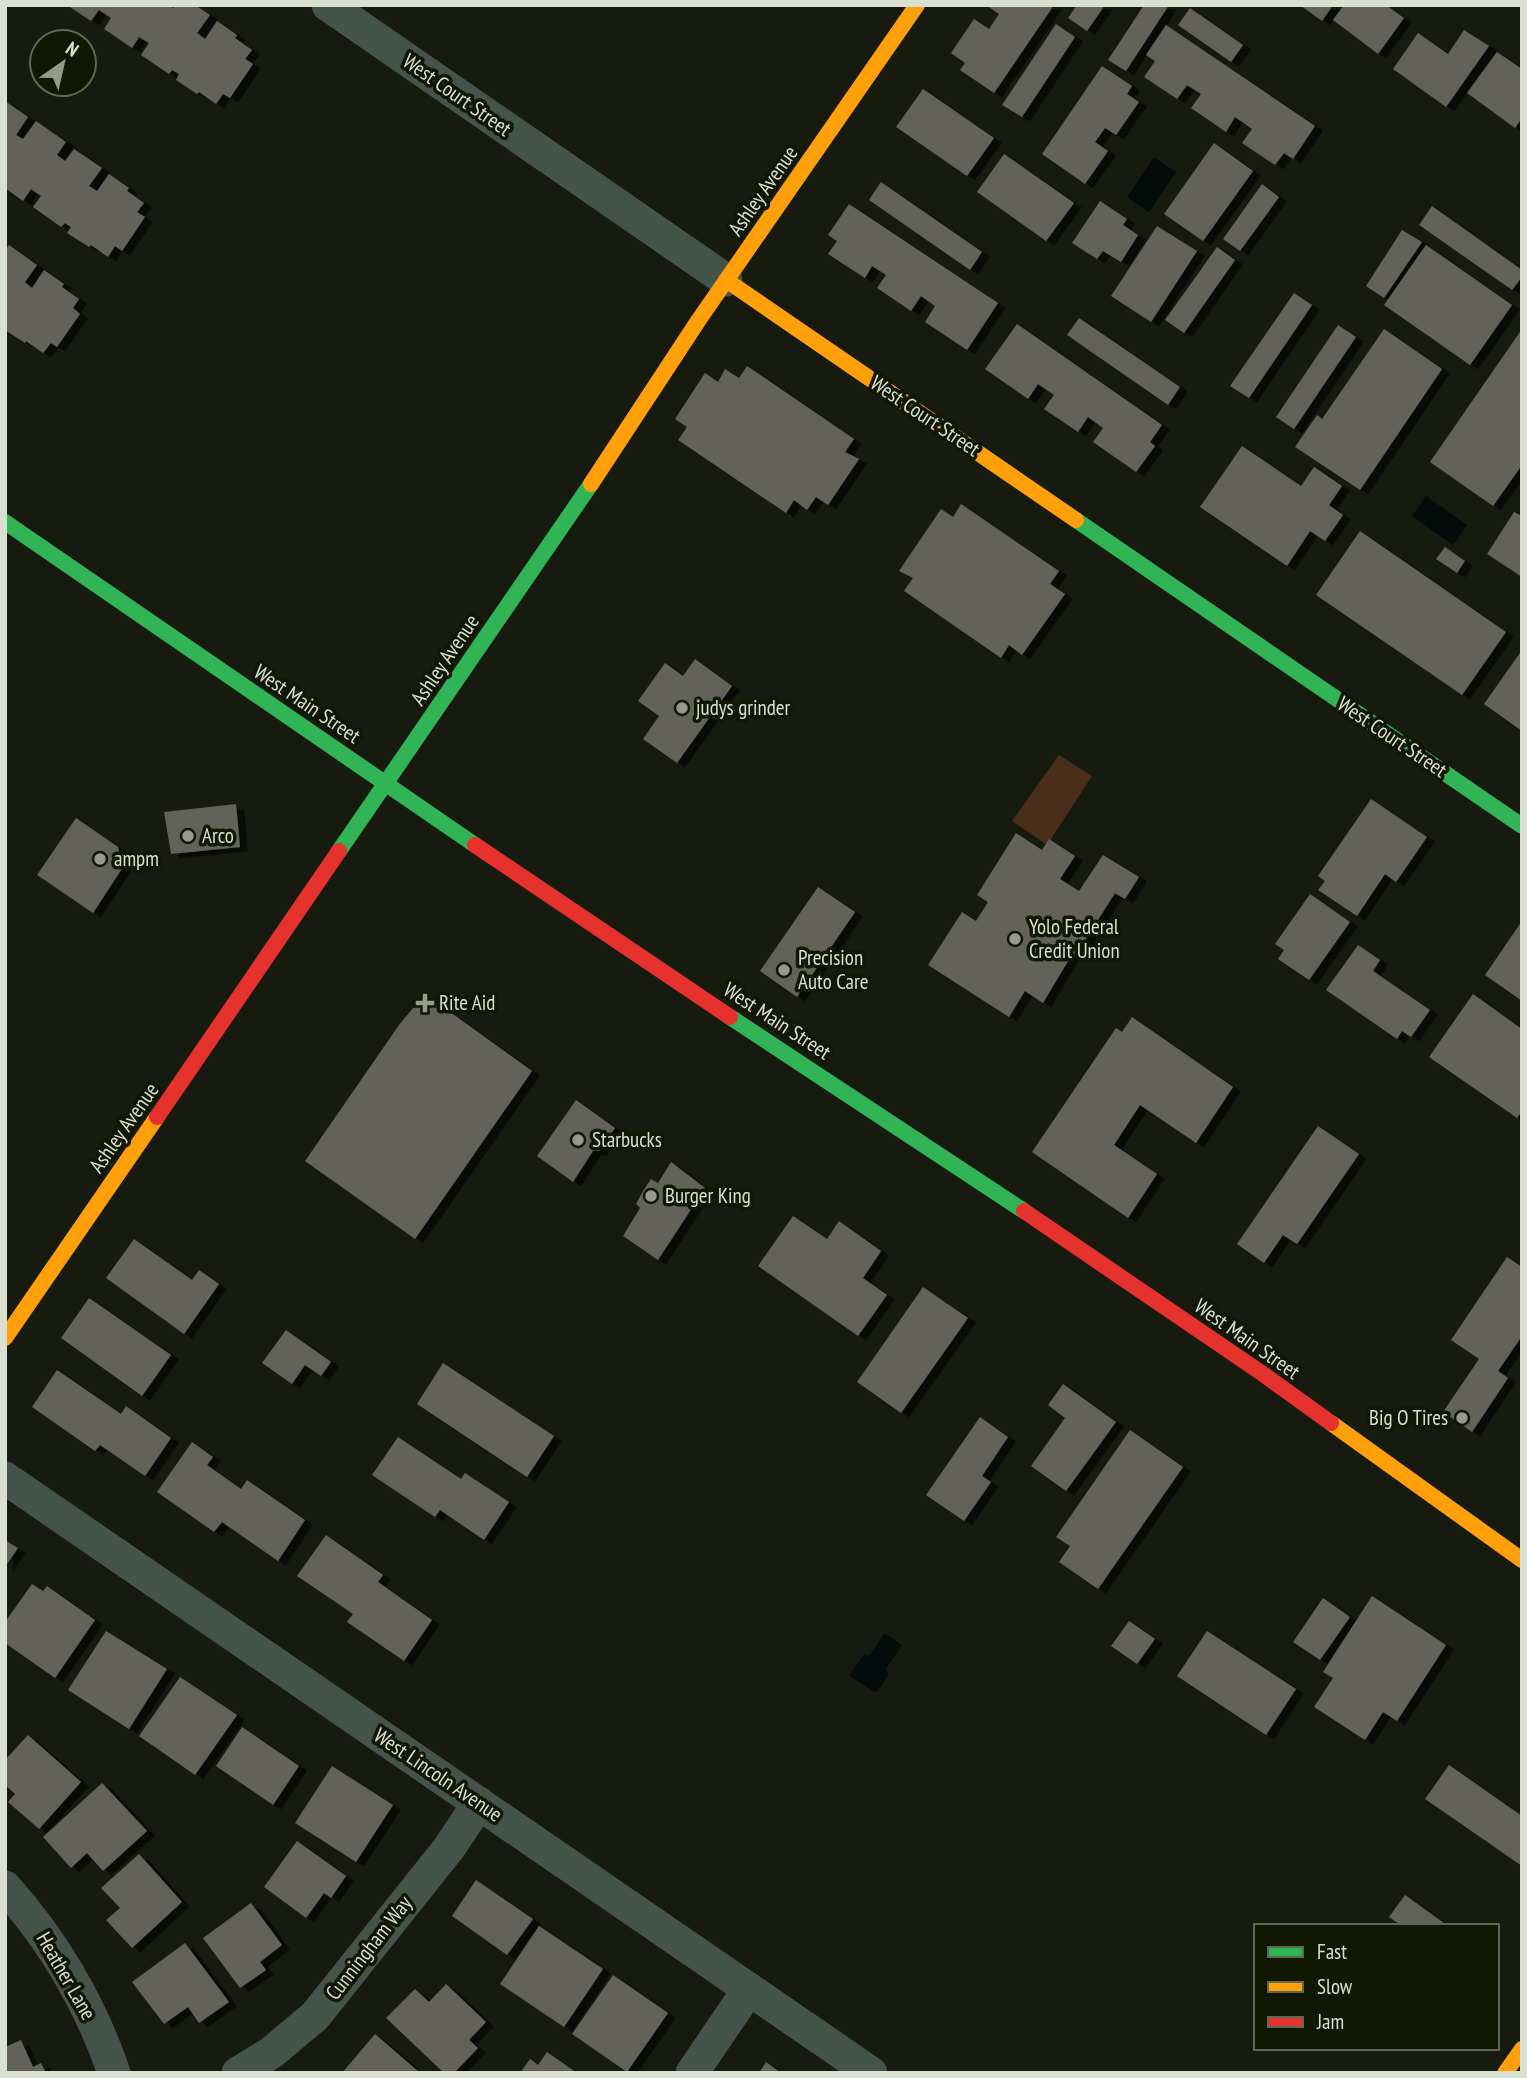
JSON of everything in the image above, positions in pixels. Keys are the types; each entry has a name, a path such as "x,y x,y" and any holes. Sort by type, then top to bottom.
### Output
{"street":[{"name":"West Court Street","path":"328,5 1522,826"},
{"name":"Ashley Avenue","path":"5,1338 585,492 726,280 917,5"},
{"name":"West Main Street","path":"5,522 606,934 998,1193 1262,1374 1522,1560"},
{"name":"West Lincoln Avenue","path":"5,1478 871,2073"},
{"name":"Cunningham Way","path":"238,2073 271,2053 315,2016 449,1848 479,1803"},
{"name":"Heather Lane","path":"5,1886 29,1912 76,1984 114,2073"},
{"path":"691,2073 749,1989"},
{"path":"1505,2073 1522,2049"}],"shaded area":[{"path":"1154,157 1176,172 1149,212 1127,197"},
{"path":"1426,496 1467,525 1453,545 1412,516"},
{"path":"1059,755 1092,776 1047,845 1012,821"},
{"path":"884,1634 902,1645 886,1669 889,1674 877,1692 874,1692 850,1674 864,1654 869,1656"}],"building":[{"path":"67,5 169,5 173,8 175,5 195,5 210,15 197,33 205,39 217,21 252,50 245,59 253,64 230,98 223,94 216,104 176,80 179,74 172,70 169,74 141,55 149,43 139,37 132,48 104,29 111,18 99,10 91,21"},
{"path":"986,5 1054,5 994,93 960,70 965,63 951,53 974,19 989,29 999,14"},
{"path":"1077,5 1105,5 1087,31 1068,18"},
{"path":"1144,5 1169,5 1126,71 1108,60"},
{"path":"1300,5 1333,5 1322,21"},
{"path":"1344,5 1386,5 1404,18 1378,54 1333,20"},
{"path":"1190,8 1243,45 1231,62 1178,25"},
{"path":"1056,24 1075,37 1022,117 1002,105"},
{"path":"1166,25 1315,126 1293,159 1284,153 1275,165 1242,143 1252,129 1235,117 1226,132 1191,108 1201,94 1187,85 1177,99 1144,77 1155,61 1146,55"},
{"path":"1464,30 1489,46 1446,107 1393,69 1418,33 1448,54"},
{"path":"1497,52 1522,69 1522,118 1515,128 1467,93"},
{"path":"1102,66 1132,86 1127,94 1139,102 1116,135 1105,128 1095,142 1108,151 1085,184 1042,154"},
{"path":"923,89 994,138 967,176 896,127"},
{"path":"5,101 28,117 16,135 23,139 36,121 66,142 57,155 65,161 74,149 102,168 89,186 97,191 109,174 144,203 137,212 145,217 122,251 115,246 108,257 91,245 89,247 67,233 71,227 65,223 61,227 33,207 41,196 31,189 23,201 5,188"},
{"path":"1214,143 1253,171 1203,241 1164,214"},
{"path":"1004,154 1074,203 1046,241 977,192"},
{"path":"881,182 982,252 970,270 869,200"},
{"path":"1262,184 1279,197 1240,251 1223,239"},
{"path":"1100,201 1127,219 1123,225 1138,235 1121,262 1103,251 1097,259 1072,243"},
{"path":"849,204 998,303 967,350 925,322 935,306 921,296 911,311 877,288 886,275 872,266 865,278 828,254 837,241 828,235"},
{"path":"1432,206 1522,270 1522,277 1512,290 1419,225"},
{"path":"1157,226 1197,251 1151,322 1111,296"},
{"path":"1402,230 1422,242 1384,298 1366,286"},
{"path":"9,245 37,265 25,282 32,288 44,270 79,299 73,308 80,314 57,347 51,343 43,353 5,330 5,251"},
{"path":"1426,245 1512,305 1470,365 1384,305"},
{"path":"1217,247 1235,260 1184,333 1165,320"},
{"path":"1294,293 1312,305 1249,398 1230,386"},
{"path":"1079,318 1180,387 1168,405 1067,335"},
{"path":"1017,324 1162,425 1150,442 1155,446 1136,472 1093,442 1103,428 1088,417 1078,432 1044,409 1054,395 1038,384 1028,399 985,369"},
{"path":"1338,325 1356,337 1294,429 1276,417"},
{"path":"1384,329 1442,369 1360,490 1295,447 1317,415 1322,419"},
{"path":"1522,329 1522,465 1493,506 1430,462"},
{"path":"747,366 854,439 845,452 859,459 828,505 816,497 807,510 794,500 786,513 678,440 687,427 675,419 705,373 718,382 725,369 739,378"},
{"path":"1242,446 1301,486 1314,467 1342,486 1329,505 1343,515 1325,541 1310,531 1287,566 1200,507"},
{"path":"961,504 1059,571 1050,584 1065,594 1022,655 1009,645 1001,658 904,591 913,578 899,571 941,509 953,517"},
{"path":"1514,512 1522,516 1522,577 1487,554"},
{"path":"1360,531 1506,632 1462,695 1316,595"},
{"path":"1445,547 1465,561 1457,573 1436,559"},
{"path":"1522,650 1522,731 1484,704"},
{"name":"judys grinder","path":"695,659 732,686 677,763 643,739 659,716 638,701 665,663 683,676"},
{"path":"1371,799 1427,837 1396,882 1385,874 1357,916 1318,890 1325,881 1318,876"},
{"path":"236,804 240,847 171,854 164,812"},
{"path":"76,818 118,847 123,867 93,913 37,875"},
{"name":"Yolo Federal Credit Union","path":"1016,833 1042,850 1049,839 1075,856 1060,879 1079,891 1103,855 1139,877 1125,899 1115,893 1074,958 1071,956 1043,1003 1025,991 1009,1017 928,965 962,912 976,921 988,902 977,895"},
{"path":"818,887 855,912 797,997 760,971"},
{"path":"1310,894 1350,922 1309,980 1278,959 1284,950 1275,944"},
{"path":"1522,921 1522,1001 1485,975"},
{"path":"1358,945 1380,960 1373,971 1430,1010 1411,1037 1402,1031 1397,1039 1326,990"},
{"path":"1473,994 1522,1029 1522,1111 1517,1118 1429,1057"},
{"path":"430,1001 439,1004 532,1071 415,1239 305,1161 399,1025 413,1008"},
{"path":"1132,1017 1233,1087 1196,1143 1140,1105 1114,1145 1157,1174 1128,1218 1032,1152 1116,1028 1122,1032"},
{"name":"Starbucks","path":"576,1100 615,1128 599,1151 593,1151 573,1182 537,1156"},
{"path":"1318,1126 1359,1154 1297,1244 1283,1235 1264,1263 1237,1244"},
{"path":"671,1162 705,1188 658,1260 623,1236 640,1208 636,1204 643,1191 651,1179 658,1183"},
{"path":"793,1216 827,1239 839,1221 881,1251 863,1278 887,1295 858,1336 758,1266"},
{"path":"134,1239 192,1280 199,1270 219,1284 184,1334 106,1278"},
{"path":"1507,1257 1522,1267 1522,1336 1498,1371 1508,1378 1472,1432 1443,1412 1479,1359 1451,1340"},
{"path":"923,1287 968,1318 901,1413 857,1382"},
{"path":"89,1298 171,1355 142,1396 61,1338"},
{"path":"286,1330 331,1362 321,1376 305,1365 292,1384 262,1363"},
{"path":"443,1363 554,1436 527,1477 417,1404"},
{"path":"57,1370 121,1414 126,1406 171,1438 145,1476 100,1445 95,1451 32,1407"},
{"path":"1063,1384 1116,1422 1066,1491 1031,1466 1065,1418 1048,1405"},
{"path":"980,1417 1008,1437 982,1476 991,1482 964,1521 926,1495"},
{"path":"1130,1430 1183,1467 1098,1589 1059,1562 1070,1546 1056,1537"},
{"path":"398,1437 461,1479 465,1473 509,1502 484,1540 440,1510 435,1517 372,1475"},
{"path":"192,1442 213,1457 207,1465 241,1489 247,1480 305,1520 278,1561 222,1522 214,1532 157,1492"},
{"path":"326,1535 383,1575 378,1582 432,1620 404,1661 347,1622 353,1614 297,1576"},
{"path":"5,1540 18,1548 5,1567"},
{"path":"32,1584 43,1591 47,1586 95,1620 55,1678 5,1643 5,1622"},
{"path":"1372,1596 1446,1645 1397,1721 1383,1712 1365,1740 1314,1707 1333,1678 1323,1672"},
{"path":"1323,1598 1350,1617 1320,1660 1293,1642"},
{"path":"1129,1621 1155,1639 1137,1664 1111,1646"},
{"path":"106,1631 167,1669 129,1729 68,1690"},
{"path":"1207,1631 1296,1689 1266,1735 1177,1676"},
{"path":"180,1677 237,1715 195,1775 139,1736"},
{"path":"242,1727 299,1766 273,1805 216,1766"},
{"path":"28,1735 81,1782 39,1829 8,1802 15,1794 5,1785 5,1760"},
{"path":"1449,1765 1522,1816 1522,1866 1425,1799"},
{"path":"332,1766 393,1805 356,1862 295,1823"},
{"path":"102,1783 147,1831 103,1871 87,1853 71,1868 43,1837"},
{"path":"297,1841 346,1876 331,1898 324,1893 306,1918 264,1887"},
{"path":"139,1854 182,1902 132,1948 106,1920 120,1908 101,1888"},
{"path":"476,1880 533,1919 507,1955 452,1916"},
{"path":"1405,1895 1445,1924 1399,1924 1389,1917"},
{"path":"251,1903 282,1945 260,1962 266,1970 240,1988 203,1938"},
{"path":"539,1926 603,1969 564,2027 500,1984"},
{"path":"185,1943 229,2002 199,2023 188,2007 164,2024 132,1982"},
{"path":"613,1975 668,2013 627,2072 572,2034"},
{"path":"446,1984 486,2022 469,2040 478,2048 454,2073 444,2073 386,2018 415,1989 429,2002"},
{"path":"375,2034 420,2073 342,2073"},
{"path":"21,2040 33,2067 41,2063 46,2073 5,2073 5,2047"},
{"path":"547,2052 577,2073 520,2073 530,2059 538,2065"},
{"path":"766,2062 781,2073 759,2073"}],"traffic: fast":[{"path":"339,851 591,484"},
{"path":"1076,520 1522,826"},
{"path":"5,522 475,845"},
{"path":"730,1017 1024,1211"}],"traffic: slow":[{"path":"591,484 698,321 917,5"},
{"path":"726,280 1076,520"},
{"path":"5,1338 157,1117"},
{"path":"1331,1423 1522,1560"},
{"path":"1505,2073 1522,2049"}],"traffic: jam":[{"path":"475,845 730,1017"},
{"path":"157,1117 339,851"},
{"path":"1024,1211 1331,1423"}],"place":[{"name":"judys grinder","path":"682,708"},
{"name":"Arco","path":"188,836"},
{"name":"ampm","path":"100,859"},
{"name":"Yolo Federal Credit Union","path":"1015,939"},
{"name":"Precision Auto Care","path":"784,970"},
{"name":"Rite Aid","path":"425,1003"},
{"name":"Starbucks","path":"578,1140"},
{"name":"Burger King","path":"651,1196"},
{"name":"Big O Tires","path":"1462,1418"}]}
